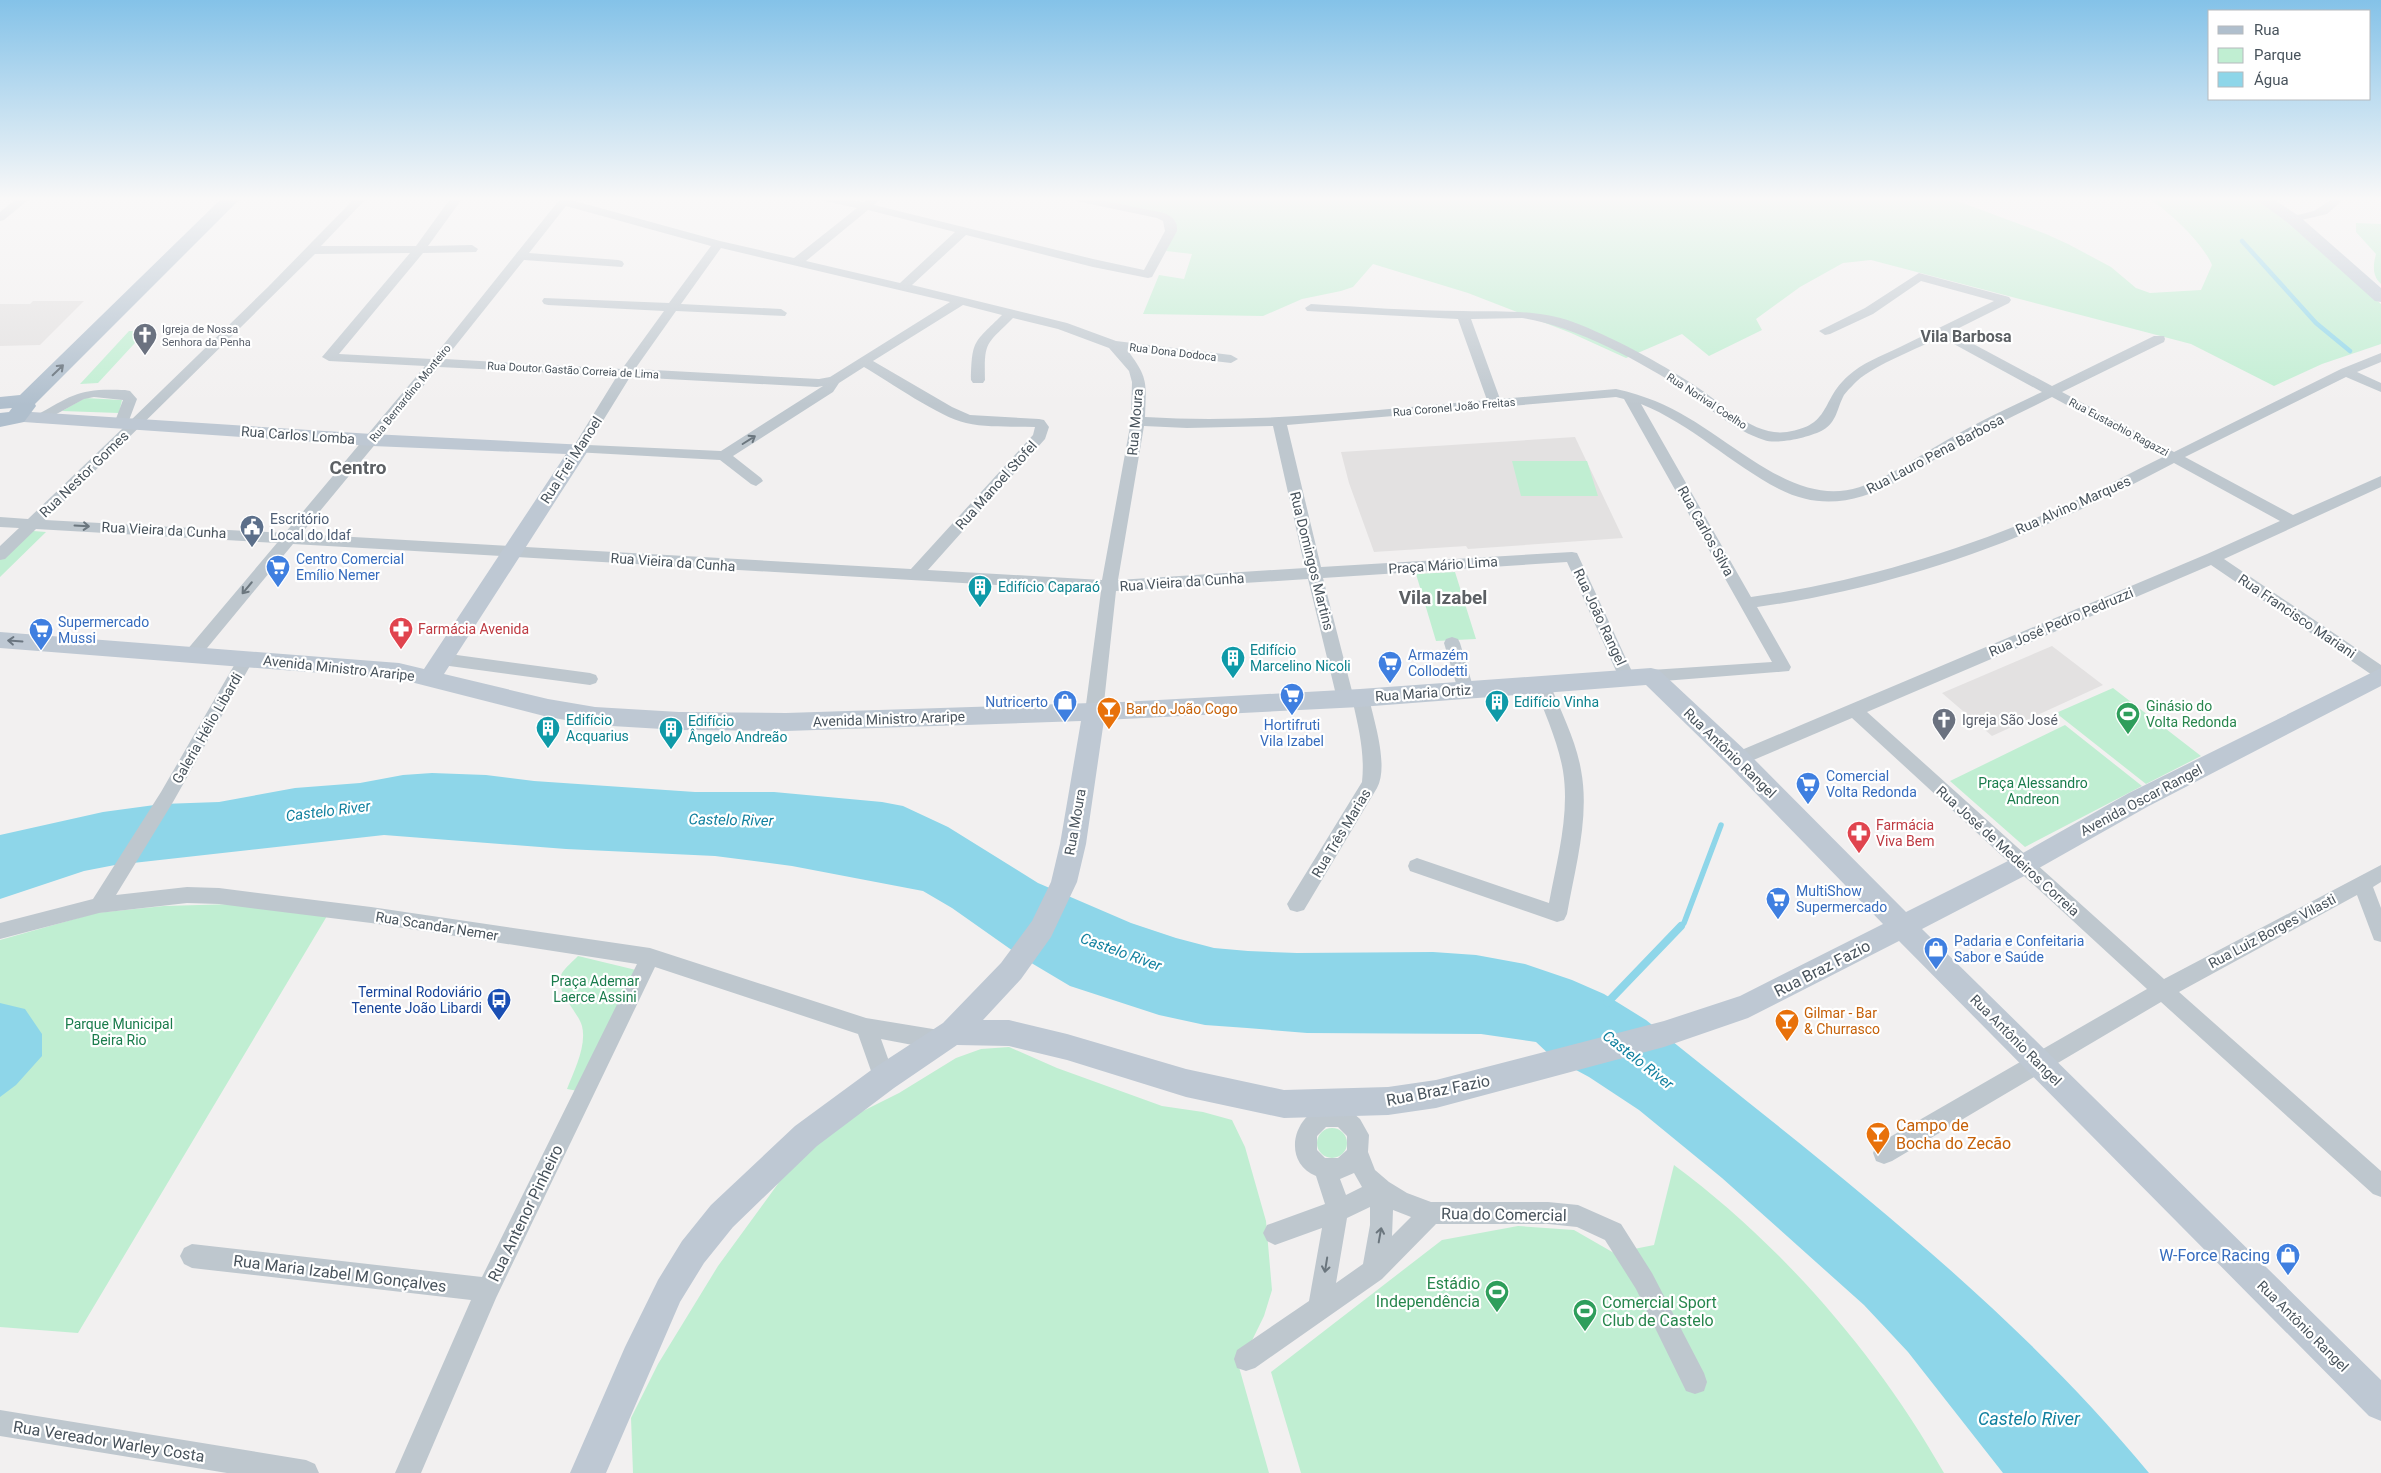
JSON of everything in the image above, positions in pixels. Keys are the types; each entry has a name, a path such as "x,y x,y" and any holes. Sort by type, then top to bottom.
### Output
{"main road":[{"path":"0,434 8,409 81,324 139,268"},
{"path":"8,409 106,324 162,268"},
{"path":"2348,268 2381,297"},
{"path":"81,324 106,324"},
{"name":"Rua Carlos Lomba","path":"8,409 40,419 372,440 579,449"},
{"name":"Rua Frei Manoel","path":"429,679 579,449"},
{"name":"Avenida Ministro Araripe","path":"0,640 399,672 548,708 595,716 679,722 786,722 1094,712"},
{"name":"Avenida Oscar Rangel","path":"1903,926 2023,865 2138,800 2381,675"},
{"name":"Rua Maria Ortiz","path":"1094,712 1353,699 1639,677"},
{"name":"Rua Antônio Rangel","path":"1639,677 1738,759 2381,1404"},
{"name":"Rua Moura","path":"588,1473 656,1316 669,1291 693,1252 722,1216 806,1136 884,1078 946,1036 1011,971 1042,929 1064,882 1073,844 1094,712"},
{"name":"Rua Braz Fazio","path":"946,1036 1009,1033 1067,1047 1186,1083 1284,1104 1348,1111 1388,1101 1436,1094 1536,1068 1664,1034 1748,1006 1903,926"}],"street":[{"name":"Rua Nestor Gomes","path":"0,555 128,424 293,268"},
{"name":"Rua Doutor Gastão Correia de Lima","path":"404,268 329,357 817,383"},
{"name":"Rua Bernardino Monteiro","path":"192,655 372,440 511,268"},
{"name":"Rua Frei Manoel","path":"579,449 626,373 701,268"},
{"name":"Rua Moura","path":"822,268 1062,326 1114,345 1131,362 1139,382 1138,421 1109,586 1094,712"},
{"path":"903,286 923,268"},
{"path":"1117,268 1148,274 1151,268"},
{"name":"Rua Norival Coelho","path":"1311,308 1463,315 1522,314 1541,317 1569,326 1607,342 1666,374 1746,428 1768,437 1779,438 1818,427 1828,418 1838,394 1853,378 2005,300 1920,277 1869,312 1825,331"},
{"path":"548,301 781,313"},
{"path":"705,454 817,383 834,380 961,301"},
{"path":"978,380 978,351 981,343 1011,313"},
{"path":"1463,315 1495,403"},
{"name":"Rua Eustachio Ragazzi","path":"1943,333 2294,522"},
{"name":"Rua Lauro Pena Barbosa","path":"1630,395 1673,414 1764,476 1789,488 1826,496 1862,493 1880,486 1962,437 2160,339"},
{"name":"Rua Dona Dodoca","path":"1114,345 1231,359"},
{"name":"Rua Alvino Marques","path":"1747,603 1842,587 1934,562 2070,509 2346,372 2381,357"},
{"name":"Rua Manoel Stofel","path":"865,362 947,410 967,419 1039,423 1042,427 1040,436 916,575"},
{"path":"2346,372 2381,388"},
{"path":"724,456 828,390 834,380"},
{"path":"40,419 80,396 94,393 125,394 130,399 128,424"},
{"name":"Rua Coronel João Freitas","path":"1138,421 1187,424 1279,422 1616,393 1630,395"},
{"name":"Rua Carlos Silva","path":"1630,395 1783,667"},
{"name":"Rua Domingos Martins","path":"1279,422 1314,573 1353,699"},
{"path":"579,449 724,456 756,481"},
{"name":"Rua José Pedro Pedruzzi","path":"1738,759 2212,558 2381,481"},
{"name":"Rua Vieira da Cunha","path":"0,522 289,537 1109,586 1314,573"},
{"name":"Praça Mário Lima","path":"1314,573 1572,556"},
{"name":"Rua João Rangel","path":"1572,556 1639,677"},
{"name":"Rua Francisco Mariani","path":"2212,558 2381,675"},
{"path":"1452,643 1466,690"},
{"name":"Galeria Hélio Libardi","path":"99,905 167,796 246,659"},
{"path":"442,659 590,679"},
{"name":"Rua Maria Ortiz","path":"1639,677 1783,667"},
{"path":"1417,866 1557,914 1575,795 1572,770 1566,748 1542,684"},
{"name":"Rua Três Marias","path":"1297,904 1371,783 1374,767 1372,748 1353,699"},
{"name":"Rua José de Medeiros Correia","path":"1855,711 2023,865 2381,1186"},
{"name":"Rua Luiz Borges Vilasti","path":"1884,1153 2038,1061 2163,990 2381,872"},
{"path":"2362,883 2381,934"},
{"name":"Rua Scandar Nemer","path":"0,931 99,905 187,895 219,896 371,915 650,957 866,1027 946,1036"},
{"name":"Rua Antenor Pinheiro","path":"408,1473 488,1290 650,957"},
{"path":"866,1027 884,1078"},
{"path":"1284,1104 1310,1126"},
{"path":"1320,1307 1337,1212 1335,1194 1324,1168 1310,1157 1305,1141 1310,1126 1324,1118 1348,1111"},
{"name":"Rua do Comercial","path":"1348,1111 1360,1140 1358,1154 1368,1177 1381,1190 1401,1202 1431,1213 1548,1213 1578,1216 1613,1232 1644,1281 1695,1382"},
{"path":"1324,1168 1342,1168 1351,1164 1358,1154"},
{"path":"1275,1233 1337,1212 1381,1190 1382,1225 1374,1271"},
{"name":"Rua do Comercial","path":"1246,1359 1374,1271 1431,1213"},
{"name":"Rua Maria Izabel M Gonçalves","path":"192,1256 488,1290"},
{"name":"Rua Vereador Warley Costa","path":"0,1423 306,1473"}],"shaded area":[{"path":"33,301 84,301 40,345 0,346 0,304 30,304"},
{"path":"1575,437 1623,538 1468,549 1466,546 1374,552 1349,483 1341,452"},
{"path":"2052,646 2103,685 1992,736 1942,693"}],"green space":[{"path":"1188,268 1370,268 1353,287 1302,299 1263,316 1143,314 1159,275 1184,279"},
{"path":"1385,268 1835,268 1800,287 1756,319 1762,330 1709,356 1682,334 1626,358 1571,333 1468,293"},
{"path":"1900,268 2112,268 2136,288 2150,293 2201,290 2211,268 2340,268 2381,304 2381,344 2322,364 2274,386 2191,344"},
{"path":"2374,268 2381,268 2381,284 2376,277"},
{"path":"129,331 146,331 98,383 80,384"},
{"path":"85,398 122,400 119,413 62,411"},
{"path":"1512,461 1587,461 1598,496 1521,496"},
{"path":"21,530 46,532 0,577 0,549"},
{"path":"1455,572 1476,639 1436,641 1416,574"},
{"name":"Ginásio do Volta Redonda","path":"2113,688 2201,756 2146,784 2056,713"},
{"name":"Praça Alessandro Andreon","path":"2065,725 2142,786 2025,847 1950,781"},
{"name":"Parque Municipal Beira Rio","path":"234,904 327,916 78,1333 0,1327 0,940 96,913 164,906"},
{"name":"Praça Ademar Laerce Assini","path":"578,956 636,970 578,1091 567,1089 583,1042 582,1026 563,993 560,980 562,973"},
{"path":"1009,1047 1057,1068 1162,1106 1203,1112 1232,1120 1245,1147 1266,1221 1272,1290 1264,1316 1239,1367 1269,1473 633,1473 631,1418 658,1364 718,1266 780,1181 812,1143 859,1113 899,1093 956,1058 981,1049"},
{"path":"1332,1128 1343,1132 1347,1143 1343,1154 1332,1158 1321,1154 1317,1143 1321,1132"},
{"name":"Comercial Sport Club de Castelo","path":"1674,1165 1753,1231 1825,1305 1889,1386 1918,1429 1944,1473 1301,1473 1271,1372 1442,1240 1518,1226 1574,1230 1614,1253 1654,1245"}],"water":[{"name":"Castelo River","path":"432,773 486,775 534,781 695,792 774,792 882,802 903,806 948,827 1038,883 1131,923 1214,948 1297,953 1433,952 1476,955 1525,964 1572,980 1604,994 1646,1020 1909,1234 1973,1290 2034,1348 2093,1409 2149,1473 2003,1473 1908,1352 1864,1305 1722,1178 1639,1110 1589,1077 1552,1057 1536,1042 1481,1034 1307,1033 1205,1025 1159,1015 1070,986 1023,958 952,908 923,891 792,866 715,856 566,849 384,835 115,865 84,871 0,899 0,835 103,812 162,804 219,802 295,788 360,783 403,775"},
{"path":"0,1003 25,1009 42,1034 42,1056 16,1085 0,1097"}],"waterway":[{"path":"2266,268 2316,323 2350,351"},
{"path":"1681,926 1684,923 1721,825"},
{"path":"1607,1003 1681,926"}],"place":[{"name":"Igreja de Nossa Senhora da Penha","path":"145,356"},
{"name":"Escritório Local do Idaf","path":"252,548"},
{"name":"Centro Comercial Emílio Nemer","path":"278,588"},
{"name":"Edifício Caparaó","path":"980,608"},
{"name":"Farmácia Avenida","path":"401,650"},
{"name":"Supermercado Mussi","path":"41,651"},
{"name":"Edifício Marcelino Nicoli","path":"1233,679"},
{"name":"Armazém Collodetti","path":"1390,684"},
{"name":"Hortifruti Vila Izabel","path":"1292,716"},
{"name":"Nutricerto","path":"1065,723"},
{"name":"Edifício Vinha","path":"1497,723"},
{"name":"Bar do João Cogo","path":"1109,730"},
{"name":"Ginásio do Volta Redonda","path":"2128,735"},
{"name":"Igreja São José","path":"1944,741"},
{"name":"Edifício Acquarius","path":"548,749"},
{"name":"Edifício Ângelo Andreão","path":"671,750"},
{"name":"Comercial Volta Redonda","path":"1808,805"},
{"name":"Farmácia Viva Bem","path":"1859,854"},
{"name":"MultiShow Supermercado","path":"1778,920"},
{"name":"Padaria e Confeitaria Sabor e Saúde","path":"1936,970"},
{"name":"Terminal Rodoviário Tenente João Libardi","path":"499,1021"},
{"name":"Gilmar - Bar & Churrasco","path":"1787,1042"},
{"name":"Campo de Bocha do Zecão","path":"1878,1155"},
{"name":"W-Force Racing","path":"2288,1276"},
{"name":"Estádio Independência","path":"1497,1313"},
{"name":"Comercial Sport Club de Castelo","path":"1585,1332"}],"district":[{"name":"Vila Barbosa","path":"1966,336"},
{"name":"Centro","path":"358,467"},
{"name":"Vila Izabel","path":"1443,597"}]}
